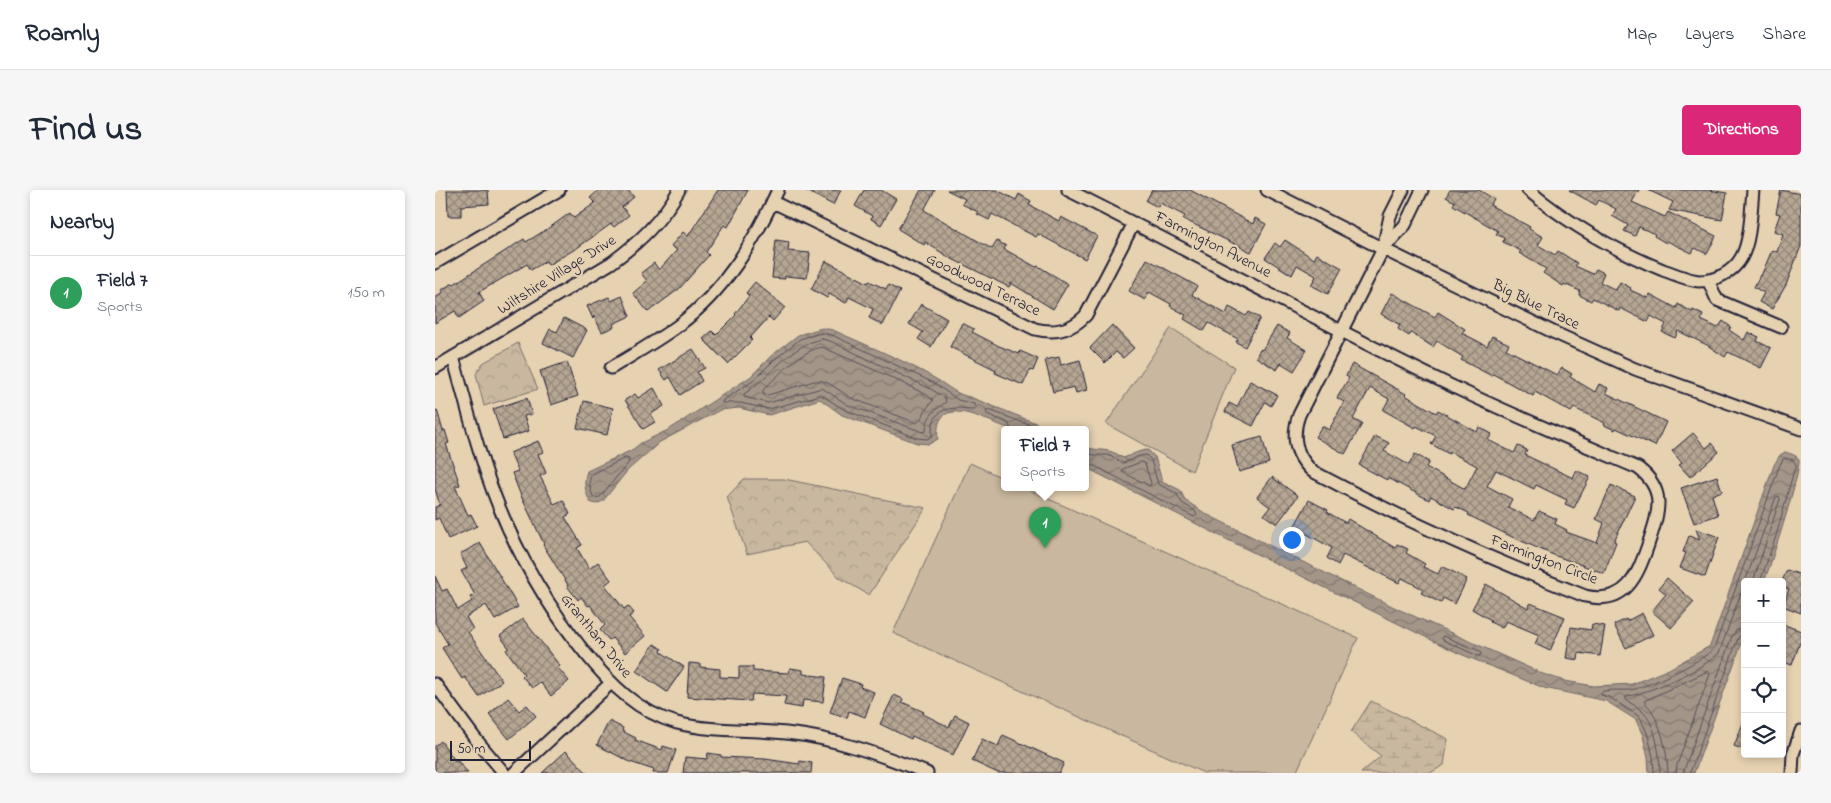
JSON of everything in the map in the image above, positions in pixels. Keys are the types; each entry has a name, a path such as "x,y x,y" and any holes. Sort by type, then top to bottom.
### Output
{"street":[{"path":"436,261 559,190"},
{"name":"Wiltshire Village Drive","path":"435,368 611,263 650,230 679,190"},
{"path":"611,368 680,324 704,304 725,281 743,256 759,230 778,190"},
{"name":"Farmington Avenue","path":"1068,190 1342,330"},
{"name":"Big Blue Trace","path":"1267,190 1555,333 1635,369 1801,429"},
{"path":"1383,249 1390,216 1403,190"},
{"path":"1383,249 1405,225 1422,190"},
{"path":"1528,190 1572,223 1632,256 1683,277 1700,281 1723,275 1741,258 1747,242 1753,190"},
{"name":"Goodwood Terrace","path":"773,202 1035,329 1051,332 1067,329 1081,321 1086,315 1134,223"},
{"name":"Farmington Circle","path":"1342,330 1457,388 1546,429 1638,468 1644,473 1657,493 1659,509 1641,568 1632,582 1623,590 1609,597 1593,598 1585,596 1421,526 1312,471 1306,465 1295,444 1296,423 1342,330 1383,249"},
{"path":"1708,280 1717,300 1781,327"},
{"name":"Grantham Drive","path":"453,357 481,458 494,495 530,573 573,638 611,683 625,696 640,707 674,722 702,727 816,737 877,753 927,773"},
{"path":"514,773 611,683"},
{"path":"435,684 474,737 505,773"},
{"path":"1792,773 1793,754 1801,731"}],"green space":[{"path":"1171,328 1234,367 1192,471 1106,424"},
{"path":"518,343 538,389 484,406 476,374 483,363"},
{"path":"970,463 1001,477 1001,491 1031,491 1358,638 1296,773 1204,773 893,633"},
{"path":"744,479 784,479 926,508 869,595 840,578 805,542 747,554 727,497"},
{"path":"1371,701 1448,739 1444,765 1430,773 1361,773 1381,756 1351,732"}],"water":[{"path":"822,328 833,330 899,359 961,394 1043,426 1003,426 975,415 952,412 944,416 939,424 938,439 929,444 917,443 842,415 820,399 769,415 739,408 720,410 660,442 628,470 603,501 596,504 590,502 585,487 587,471 632,450 641,443 670,429 750,377 771,356 798,335"},
{"path":"1089,448 1113,452 1123,458 1148,450 1155,457 1162,481 1180,490 1185,500 1206,514 1398,609 1543,674 1565,681 1594,686 1632,684 1669,669 1710,646 1774,465 1780,455 1785,452 1799,459 1791,499 1765,578 1741,578 1741,645 1694,773 1649,773 1643,736 1636,720 1606,701 1544,688 1458,653 1089,469"}],"building":[{"path":"447,190 488,190 489,204 461,206 461,216 448,216"},
{"path":"599,190 628,190 634,197 622,207 629,215 614,227 611,224 577,248 548,265 546,261 531,270 527,264 479,292 484,301 459,318 455,311 435,323 435,298 443,293 441,290 454,284 524,239 526,242 570,213 574,218 595,203 590,198"},
{"path":"718,190 748,190 728,227 724,225 706,252 709,255 679,289 648,312 633,293 647,281 641,273 654,263 659,270 677,250 671,246 683,232 688,236"},
{"path":"805,190 841,190 833,205"},
{"path":"864,190 881,190 896,199 881,225 871,219 872,216 855,206"},
{"path":"921,190 935,190 924,210 992,249 997,241 1006,246 1004,249 1068,284 1053,309 1011,283 1009,287 950,258 925,242 924,245 898,229"},
{"path":"947,190 997,190 1016,200 1019,194 1031,201 1029,205 1059,221 1061,217 1097,236 1085,259 1038,234 1036,237 992,214 989,220 977,214 978,212 962,204 965,199"},
{"path":"1152,190 1190,190 1253,224 1255,218 1266,224 1251,252 1183,219 1185,216 1160,203 1158,207 1146,201"},
{"path":"1450,190 1479,190 1494,199 1490,205 1530,227 1529,229 1543,237 1538,245 1555,255 1558,251 1577,263 1575,266 1593,274 1596,269 1604,273 1600,282 1616,290 1620,282 1631,288 1630,290 1648,298 1650,294 1676,308 1678,304 1692,312 1693,310 1703,315 1701,320 1718,328 1723,321 1731,327 1729,330 1744,340 1748,332 1759,337 1757,341 1771,348 1761,368 1728,352 1725,357 1707,345 1678,331 1675,338 1662,332 1666,324 1651,316 1648,322 1620,308 1619,311 1593,298 1591,301 1579,295 1580,291 1564,284 1563,286 1543,273 1546,269 1519,253 1521,251 1503,242 1504,238 1496,234 1498,231 1453,205 1455,202 1446,197"},
{"path":"1569,190 1639,190 1632,202 1665,217 1668,212 1716,236 1707,254 1695,248 1692,253 1667,241 1666,243 1654,236 1655,234 1639,227 1635,236 1624,231 1628,225 1612,216 1616,209 1599,200 1596,205"},
{"path":"1648,190 1709,190 1727,193 1722,220 1669,210 1673,202"},
{"path":"1781,190 1801,194 1801,246 1786,285 1772,309 1759,302 1764,293 1754,287 1772,250 1777,252 1783,234 1774,231 1780,214 1776,213"},
{"path":"776,240 789,242 788,251 810,253 807,278 785,276 785,279 772,278"},
{"path":"1285,240 1314,259 1317,254 1342,268 1328,294 1311,285 1316,276 1297,265 1292,275 1265,258 1275,243 1280,247"},
{"path":"1147,259 1197,286 1192,295 1226,314 1229,307 1246,316 1249,312 1260,318 1245,347 1236,342 1238,339 1209,323 1204,331 1184,319 1186,315 1170,306 1171,304 1149,292 1145,300 1129,291"},
{"path":"826,261 868,283 869,281 886,289 888,285 900,291 883,325 869,318 873,309 849,297 846,303 829,294 827,298 811,289"},
{"path":"755,282 785,307 773,321 769,317 750,338 752,340 728,364 703,339 712,331 716,335 736,315 749,296 746,293"},
{"path":"1392,293 1435,317 1438,312 1465,329 1462,333 1487,346 1492,336 1509,344 1506,349 1557,375 1562,368 1572,374 1570,377 1595,392 1599,384 1608,388 1606,393 1666,422 1655,446 1616,428 1615,430 1604,425 1605,423 1574,408 1571,412 1535,392 1533,396 1493,374 1492,376 1461,360 1463,357 1437,341 1433,347 1411,333 1409,336 1398,329 1400,325 1381,314"},
{"path":"622,296 630,316 613,324 614,327 602,332 587,306 609,297 611,301"},
{"path":"921,304 947,319 931,347 918,339 923,332 909,324"},
{"path":"564,318 587,330 573,358 543,343 550,329 557,332"},
{"path":"962,323 974,329 972,332 999,346 1019,354 1020,351 1038,359 1033,371 1030,370 1023,385 995,373 996,370 950,347"},
{"path":"1112,325 1134,348 1123,358 1116,352 1105,363 1090,348"},
{"path":"1277,326 1290,333 1287,338 1307,350 1294,371 1281,363 1277,370 1256,357"},
{"path":"693,349 705,368 697,372 702,381 680,395 670,377 666,380 659,370"},
{"path":"1059,357 1061,365 1080,360 1087,390 1076,393 1074,387 1053,392 1045,360"},
{"path":"567,362 578,396 551,405 540,371"},
{"path":"1352,364 1436,413 1438,410 1477,432 1479,427 1492,434 1488,440 1514,453 1518,446 1527,450 1525,455 1573,478 1576,470 1590,477 1574,508 1565,504 1567,500 1536,485 1534,489 1496,470 1487,486 1512,499 1508,507 1534,520 1539,511 1557,519 1555,524 1567,530 1566,532 1597,543 1604,523 1596,519 1611,485 1635,496 1614,541 1616,542 1604,573 1556,556 1512,537 1468,515 1469,513 1456,507 1454,509 1431,496 1429,500 1359,465 1375,436 1389,443 1384,451 1409,465 1415,454 1429,462 1426,467 1465,489 1477,466 1431,444 1436,436 1416,426 1415,428 1383,410 1389,399 1370,388 1353,419 1362,424 1345,454 1315,437 1322,426 1329,430 1344,402 1337,398 1349,378 1346,376"},
{"path":"1250,381 1277,395 1271,406 1265,402 1253,426 1225,412 1229,403 1237,407"},
{"path":"654,388 664,406 651,414 655,422 643,429 625,400 635,394 638,398"},
{"path":"527,398 532,414 524,416 529,431 503,439 493,409"},
{"path":"584,401 613,408 607,435 577,428"},
{"path":"437,410 443,431 445,430 449,443 446,444 460,485 455,486 468,515 471,514 477,526 448,539 439,518 435,520 435,507 440,505 435,489 435,411"},
{"path":"1693,433 1706,448 1712,443 1719,452 1690,477 1679,465 1682,463 1672,451"},
{"path":"1262,437 1269,463 1239,472 1232,445"},
{"path":"538,441 543,452 538,454 546,473 540,476 554,504 563,500 570,514 565,517 582,545 577,548 589,569 598,562 611,580 605,585 624,609 628,606 634,613 629,617 645,636 625,653 612,638 609,640 600,630 605,625 590,605 588,606 581,597 578,600 567,586 543,545 521,496 512,473 518,471 510,453"},
{"path":"1717,476 1722,491 1712,495 1718,515 1694,523 1681,488"},
{"path":"1272,477 1298,496 1277,524 1264,515 1270,507 1257,497"},
{"path":"1309,500 1328,510 1327,512 1346,523 1348,519 1395,548 1397,544 1408,549 1406,553 1425,564 1423,567 1438,574 1442,566 1467,579 1455,604 1443,598 1441,603 1421,593 1423,589 1402,578 1399,583 1343,555 1338,565 1327,558 1332,548 1294,527"},
{"path":"1696,529 1719,537 1705,577 1680,568 1686,553 1683,552 1689,536 1700,540"},
{"path":"480,543 518,607 495,620 486,605 466,617 473,629 468,632 502,681 479,697 465,677 462,679 442,648 448,644 435,623 435,576 442,591 447,589 458,610 472,601 470,597 475,595 461,571 467,568 460,554"},
{"path":"1787,570 1801,575 1801,613 1786,607 1786,598 1789,589 1786,588 1786,578 1783,578"},
{"path":"1667,578 1694,602 1671,628 1652,611 1666,594 1659,588"},
{"path":"1486,584 1528,608 1530,603 1565,617 1550,651 1535,644 1539,635 1506,621 1502,628 1472,609"},
{"path":"1642,613 1653,635 1626,648 1614,625"},
{"path":"523,619 560,666 558,668 569,681 551,696 540,682 532,688 506,650 509,648 500,636"},
{"path":"1592,624 1605,626 1600,656 1579,653 1578,660 1566,658 1571,627 1591,630"},
{"path":"1786,625 1801,631 1801,640 1792,665 1786,663"},
{"path":"654,644 662,649 661,652 684,667 667,692 636,671"},
{"path":"689,663 700,664 700,667 720,669 720,677 739,678 739,667 753,667 753,671 789,673 790,668 803,670 803,674 826,677 823,702 803,700 802,708 784,705 786,696 752,694 751,701 687,697"},
{"path":"842,678 861,684 860,687 874,692 865,717 849,711 847,718 830,712"},
{"path":"894,695 903,699 902,702 924,712 923,714 949,727 955,715 969,722 953,755 912,736 911,739 880,724"},
{"path":"508,698 519,711 527,705 536,716 509,739 489,714"},
{"path":"609,721 623,728 622,731 636,738 635,740 662,750 663,746 676,750 668,773 653,773 654,770 630,762 597,745"},
{"path":"1741,728 1741,749 1734,746"},
{"path":"1003,735 1064,763 1059,773 998,773 972,761 982,739 998,746"},
{"path":"441,741 456,762 458,761 468,773 435,773 435,746"},
{"path":"566,751 587,773 542,773"},
{"path":"708,753 721,755 721,757 765,759 799,764 800,761 812,763 811,773 683,773 685,757 707,759"}],"place":[{"name":"Field 7","path":"1045,548"}]}
